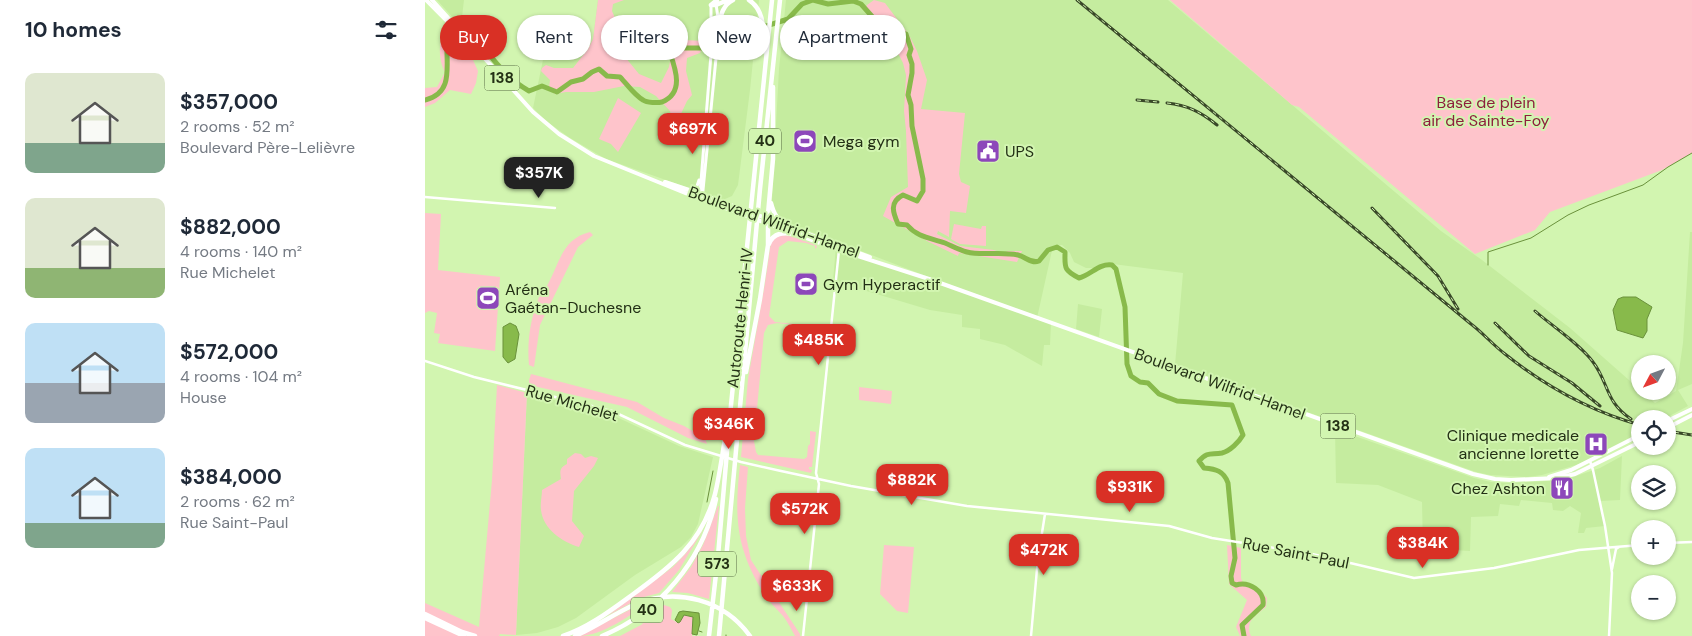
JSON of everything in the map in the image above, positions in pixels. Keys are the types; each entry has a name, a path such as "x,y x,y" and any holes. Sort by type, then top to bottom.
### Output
{"highway":[{"path":"714,2 728,0"},
{"path":"722,15 723,9 733,0"},
{"path":"749,0 758,9 760,15"},
{"name":"Autoroute Henri-IV","path":"770,20 772,0"},
{"name":"Autoroute Henri-IV","path":"719,636 758,211 780,0"},
{"name":"Autoroute Henri-IV","path":"725,453 765,60"},
{"path":"743,385 756,325 768,245 773,159 773,70"},
{"path":"771,199 777,219 787,226"},
{"path":"768,245 774,236 781,232 797,234"},
{"path":"563,636 583,628 602,616 660,575 686,551 708,513 716,491 724,462 731,405"},
{"name":"40","path":"602,636 629,623 666,593 695,555 709,525 715,506 724,462"},
{"name":"573","path":"709,636 724,462"},
{"path":"575,636 634,605 652,599 669,597 688,598 708,603 737,620 750,636"},
{"path":"425,614 475,636"},
{"path":"425,618 461,635 469,636"}],"main road":[{"name":"Boulevard Wilfrid-Hamel","path":"426,0 441,15"},
{"name":"Boulevard Wilfrid-Hamel","path":"432,0 445,15"},
{"path":"714,2 717,15"},
{"path":"702,194 700,177 714,2"},
{"name":"Boulevard Wilfrid-Hamel","path":"486,60 533,112 561,136 594,156 700,199 787,226 897,268 1473,474 1500,479 1530,480 1557,478 1575,474 1631,446"},
{"path":"700,199 716,60"},
{"path":"691,191 696,189 700,177"},
{"name":"Boulevard Wilfrid-Hamel","path":"650,178 702,194 839,250 897,268"},
{"path":"1676,417 1692,409"},
{"path":"1676,423 1692,415"},
{"name":"Boulevard Wilfrid-Hamel","path":"1547,478 1590,461 1631,440"}],"street":[{"path":"425,197 555,208"},
{"path":"803,636 819,484 816,473 839,250"},
{"name":"Rue Michelet","path":"425,361 475,377 612,412 663,436 741,462 817,479 959,505 1009,511"},
{"path":"1590,461 1612,570"},
{"name":"Rue Saint-Paul","path":"1009,511 1169,526 1226,540 1311,554 1416,578 1494,568 1534,561 1565,552 1631,546"},
{"path":"1031,636 1038,558 1045,514"},
{"path":"1676,543 1692,542"},
{"path":"1609,636 1612,570 1616,549 1619,547"}],"shaded area":[{"path":"437,0 464,0 462,15 450,15"},
{"path":"598,0 759,0 758,15 698,15 698,60 753,60 738,185 732,196 720,199 606,159 570,138 546,121 533,108 543,60 591,60 591,42"},
{"path":"786,0 1168,0 1441,231 1570,328 1631,382 1631,400 1652,400 1655,403 1660,400 1676,400 1683,343 1690,232 1692,232 1692,384 1678,390 1688,406 1676,412 1676,410 1631,410 1631,442 1576,465 1542,475 1527,477 1490,475 1476,472 1175,365 1183,273 1105,263 1095,268 1086,268 1074,262 1070,253 1062,245 1053,246 1037,318 1051,323 1050,345 1044,345 1042,366 1005,345 980,339 980,329 962,327 962,315 930,310 833,281 836,246 952,286 783,221 777,217 772,206 780,59 906,60 906,15 784,15"},
{"path":"1636,297 1652,307 1647,319 1647,331 1643,338 1617,330 1613,310 1618,299"},
{"path":"1078,304 1102,309 1099,337 1076,329"},
{"path":"510,323 516,326 519,334 515,359 508,363 503,357 503,327"},
{"path":"527,393 610,414 679,446 713,457 698,524 691,537 681,547 635,575 576,618 558,627 537,633 516,635"},
{"path":"1335,429 1474,478 1491,482 1564,480 1600,468 1622,456 1620,500 1600,501 1605,526 1586,528 1584,533 1578,533 1581,513 1570,506 1563,511 1553,510 1552,503 1521,500 1519,506 1500,504 1498,516 1471,517 1470,551 1423,548 1422,502 1378,485 1336,483"},
{"path":"679,612 699,613 700,623 697,635 692,634 693,617 684,615 678,623 675,620"}],"green space":[{"path":"598,0 624,0 613,4 614,15 601,15 601,60 627,60 639,74 661,83 670,60 687,60 686,71 692,95 678,120 672,122 670,111 656,96 640,87 624,86 594,92 555,94 549,88 550,80 541,71 542,68 546,65 554,68 573,68 579,60 591,60 591,43"},
{"path":"874,0 885,3 894,15 868,15 864,10"},
{"name":"Base de plein air de Sainte-Foy","path":"1170,0 1692,0 1692,153 1662,170 1550,212 1535,230 1475,254 1299,107 1292,105"},
{"path":"906,31 917,51 927,80 921,109 965,113 959,174 961,182 970,186 966,213 950,211 949,237 938,231 937,234 960,246 994,250 1003,253 1022,251 1017,262 959,253 958,256 883,216 891,197 908,187 904,111 906,75 902,60 906,60"},
{"path":"688,40 698,41 698,54 688,58"},
{"path":"441,60 473,60 478,71 476,83 471,94 450,90 435,103 425,107 425,88 437,87 445,72"},
{"path":"618,98 641,113 618,152 611,144 599,139"},
{"path":"425,213 441,214 438,270 500,277 495,351 438,343 440,334 434,333 437,313 429,311 425,313"},
{"path":"954,224 981,229 982,226 986,226 986,246 960,244 951,239"},
{"path":"590,232 593,235 578,247 540,325 534,367 529,365 528,348 530,332 539,298 548,284 563,252 573,240"},
{"path":"779,234 793,237 816,245 817,247 815,249 815,246 806,243 788,241 779,247 769,316 775,322 822,327 822,325 828,325 829,329 777,323 768,325 764,333 754,441 758,455 804,459 807,457 810,444 810,431 816,432 812,467 809,467 812,470 811,473 741,457 748,379 771,242"},
{"path":"531,374 637,402 664,418 684,426 705,438 707,444 688,438 627,407 529,385"},
{"path":"497,385 527,393 516,635 425,636 425,603 479,627 492,480"},
{"path":"859,387 892,391 891,404 859,400"},
{"path":"575,453 581,454 585,458 591,456 598,458 574,491 572,521 584,536 579,547 566,542 549,529 545,523 541,508 542,490 561,479 561,469 567,464 567,459"},
{"path":"740,465 748,467 745,508 746,536 751,560 800,636 795,636 785,618 767,598 748,563 739,533 737,501"},
{"path":"718,506 709,599 688,593 672,592 691,567 703,545"},
{"path":"703,530 679,570 659,593 640,598 607,616 673,567"},
{"path":"884,545 914,547 908,613 897,611 880,594"},
{"path":"1227,545 1241,548 1241,578 1243,583 1257,587 1267,598 1266,607 1250,623 1249,631 1251,636 1240,636 1236,627 1247,600 1229,584"},
{"path":"649,602 607,629 579,636 637,606"},
{"path":"664,605 670,607 672,610 671,619 678,623 684,615 693,617 692,636 620,636 641,625"}],"waterway":[{"path":"425,100 441,91 444,85 447,78 447,44 452,41 473,42 480,45 507,74 529,91 542,86 557,92 571,82 583,79 599,69 607,76 620,77 645,101 653,103 662,102 669,98 676,87 676,74 670,53 673,50 678,48 702,48 723,43 745,33 788,19 802,4 813,0 828,4 853,1 861,4 885,31 906,34 911,49 909,55 912,73 908,95 911,105 912,126 923,179 923,191 917,201 903,195 896,201 893,208 898,224 907,225 920,235 973,253 1012,254 1036,262 1048,250 1057,247 1065,252 1066,268 1070,273 1079,278 1099,267 1112,265 1116,269 1125,307 1127,364 1131,376 1140,382 1148,383 1159,394 1177,401 1232,405 1243,435 1228,450 1222,453 1207,455 1199,461 1204,468 1222,473 1228,483 1235,558 1231,576 1232,583 1236,585 1246,584 1255,588 1259,591 1263,600 1263,605 1242,625 1244,636"},
{"path":"1488,265 1488,252 1531,238 1568,215 1589,205 1643,185 1692,153"},
{"path":"707,502 713,471"}],"railway":[{"path":"1077,0 1520,366 1552,387 1586,405 1631,422"},
{"path":"1137,100 1158,102"},
{"path":"1167,103 1181,105 1194,110 1217,125"},
{"path":"1372,208 1438,276 1458,309"},
{"path":"1535,311 1587,355 1598,370 1616,406 1631,419"},
{"path":"1495,323 1529,356 1572,383 1600,406"},
{"path":"1676,432 1692,435"}],"place":[{"name":"Mega gym","path":"805,141"},
{"name":"UPS","path":"988,151"},
{"name":"Gym Hyperactif","path":"806,284"},
{"name":"Aréna Gaétan-Duchesne","path":"488,298"},
{"name":"Clinique medicale ancienne lorette","path":"1596,444"},
{"name":"Chez Ashton","path":"1562,488"}]}
